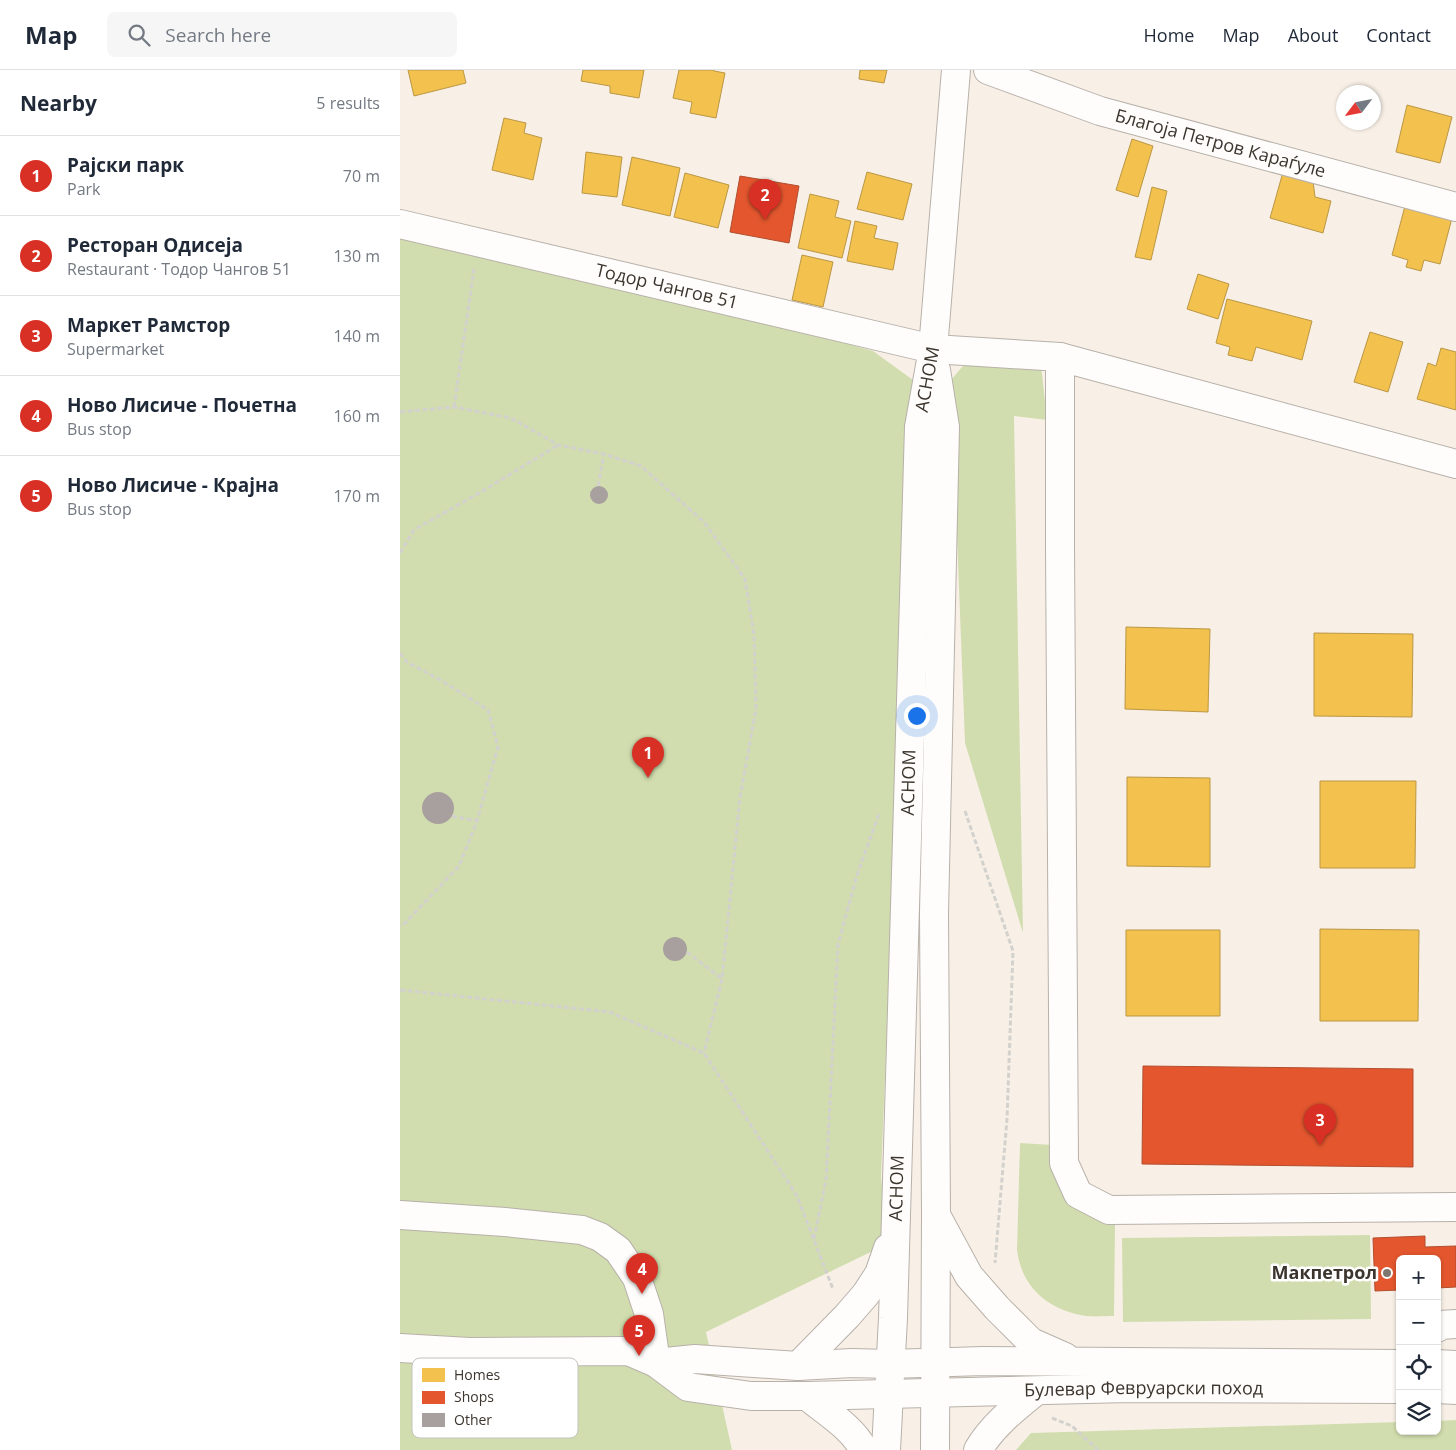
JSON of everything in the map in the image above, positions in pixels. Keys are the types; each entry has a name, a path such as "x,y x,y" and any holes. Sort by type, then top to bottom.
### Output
{"street":[{"path":"933,349 956,70"},
{"name":"Благоја Петров Караѓуле","path":"988,70 1100,111 1456,207"},
{"name":"Тодор Чангов 51","path":"400,224 933,349 1060,357 1456,464"},
{"name":"АСНОМ","path":"933,349 945,427 934,914 935,1450"},
{"name":"АСНОМ","path":"886,1450 895,1228 919,427 933,349"},
{"path":"1060,357 1064,1164 1078,1194 1109,1210 1456,1207"},
{"path":"936,1214 969,1276 1011,1324 1031,1342 1064,1357 1093,1363"},
{"path":"400,1215 505,1222 582,1230 600,1237 618,1250 637,1278 649,1314 656,1363"},
{"path":"798,1366 866,1294 879,1274 895,1228"},
{"path":"1441,1325 1456,1324"},
{"name":"Булевар Февруарски поход","path":"400,1348 469,1352 628,1351 656,1363 688,1386 751,1396 1128,1388 1396,1370"},
{"name":"Булевар Февруарски поход","path":"656,1363 695,1358 798,1366 852,1363 890,1364 983,1361 1396,1370"},
{"path":"1441,1364 1456,1365"},
{"path":"978,1450 985,1438 1001,1421 1036,1390"},
{"path":"1441,1390 1456,1390"},
{"path":"807,1396 846,1428 864,1450"}],"path":[{"path":"454,407 478,242"},
{"path":"400,412 454,407 511,418 558,445 604,454 641,466 704,522 745,580 754,635 756,709 740,797 722,979 704,1053"},
{"path":"400,553 414,530 558,445"},
{"path":"598,486 604,454"},
{"path":"400,653 407,662 488,710 498,747 477,821 459,866 400,926"},
{"path":"962,803 1013,951 1007,1119 995,1267"},
{"path":"814,1240 826,1180 838,944 858,872 881,807"},
{"path":"452,816 477,821"},
{"path":"687,952 722,979"},
{"path":"400,990 610,1012 704,1053 797,1196 834,1292"},
{"path":"1050,1418 1072,1426 1098,1450"}],"green space":[{"path":"400,224 478,242 873,351 913,380 881,1176 887,1244 706,1332 732,1450 400,1450"},
{"path":"979,357 1041,365 1047,420 1014,416 1023,933 965,743 951,380 962,367"},
{"path":"1020,1143 1052,1145 1104,1220 1115,1224 1114,1316 1086,1316 1060,1309 1040,1295 1025,1276 1017,1250"},
{"path":"1370,1235 1371,1319 1123,1322 1122,1238"},
{"path":"1456,1420 1456,1450 1016,1450 1031,1433 1396,1422 1396,1435 1441,1435 1441,1421"}],"building: Homes":[{"path":"408,70 463,70 466,83 414,96"},
{"path":"583,70 644,70 639,98 610,93 610,86 581,81"},
{"path":"679,70 714,70 725,73 716,118 690,113 692,102 673,98"},
{"path":"860,70 887,70 884,83 859,79"},
{"path":"1407,105 1452,117 1440,163 1396,152"},
{"path":"504,118 526,123 524,133 542,138 533,180 492,170"},
{"path":"1132,139 1153,146 1138,197 1116,190"},
{"path":"586,152 622,157 617,197 582,193"},
{"path":"632,157 680,168 670,216 622,205"},
{"path":"867,172 912,184 903,220 857,209"},
{"path":"1283,172 1313,181 1315,197 1331,201 1323,233 1270,218"},
{"path":"685,173 729,185 718,228 674,217"},
{"path":"1152,187 1167,191 1151,260 1135,257"},
{"path":"810,194 839,201 835,217 851,221 842,258 798,248"},
{"path":"1405,206 1452,218 1440,264 1424,260 1421,271 1406,267 1408,260 1392,255"},
{"path":"855,221 877,226 874,238 898,243 893,270 847,261"},
{"path":"802,255 833,262 823,307 792,300"},
{"path":"1198,274 1229,284 1218,319 1187,309"},
{"path":"1227,299 1312,321 1302,360 1256,347 1252,361 1228,355 1230,347 1216,343"},
{"path":"1370,332 1403,342 1388,392 1354,382"},
{"path":"1441,348 1456,352 1456,410 1417,399 1428,363 1436,366"},
{"path":"1126,627 1210,629 1208,712 1125,709"},
{"path":"1314,633 1413,634 1412,717 1314,716"},
{"path":"1127,777 1210,778 1210,867 1127,866"},
{"path":"1320,781 1416,781 1415,868 1320,868"},
{"path":"1320,929 1419,930 1418,1021 1320,1021"},
{"path":"1126,930 1220,930 1220,1016 1126,1016"}],"building: Shops":[{"path":"740,176 799,186 789,243 730,232"},
{"path":"1143,1066 1413,1069 1413,1167 1142,1164"},
{"name":"Макпетрол","path":"1425,1236 1425,1247 1456,1246 1456,1287 1441,1288 1441,1255 1396,1255 1396,1290 1375,1291 1373,1238"}],"building: Other":[{"path":"599,486 605,489 608,495 605,501 599,504 593,501 590,495 593,489"},
{"path":"438,792 444,793 449,797 453,802 453,814 449,819 444,823 438,824 432,823 427,819 423,814 422,808 423,802 427,797 432,793"},
{"path":"675,937 684,940 687,949 684,958 675,961 666,958 663,949 666,940"}],"place":[{"name":"Ресторан Одисеја","path":"765,220"},
{"name":"Рајски парк","path":"648,778"},
{"name":"Маркет Рамстор","path":"1320,1145"},
{"name":"Макпетрол","path":"1387,1273"},
{"name":"Ново Лисиче - Почетна","path":"642,1294"},
{"name":"Ново Лисиче - Крајна","path":"639,1356"}]}
